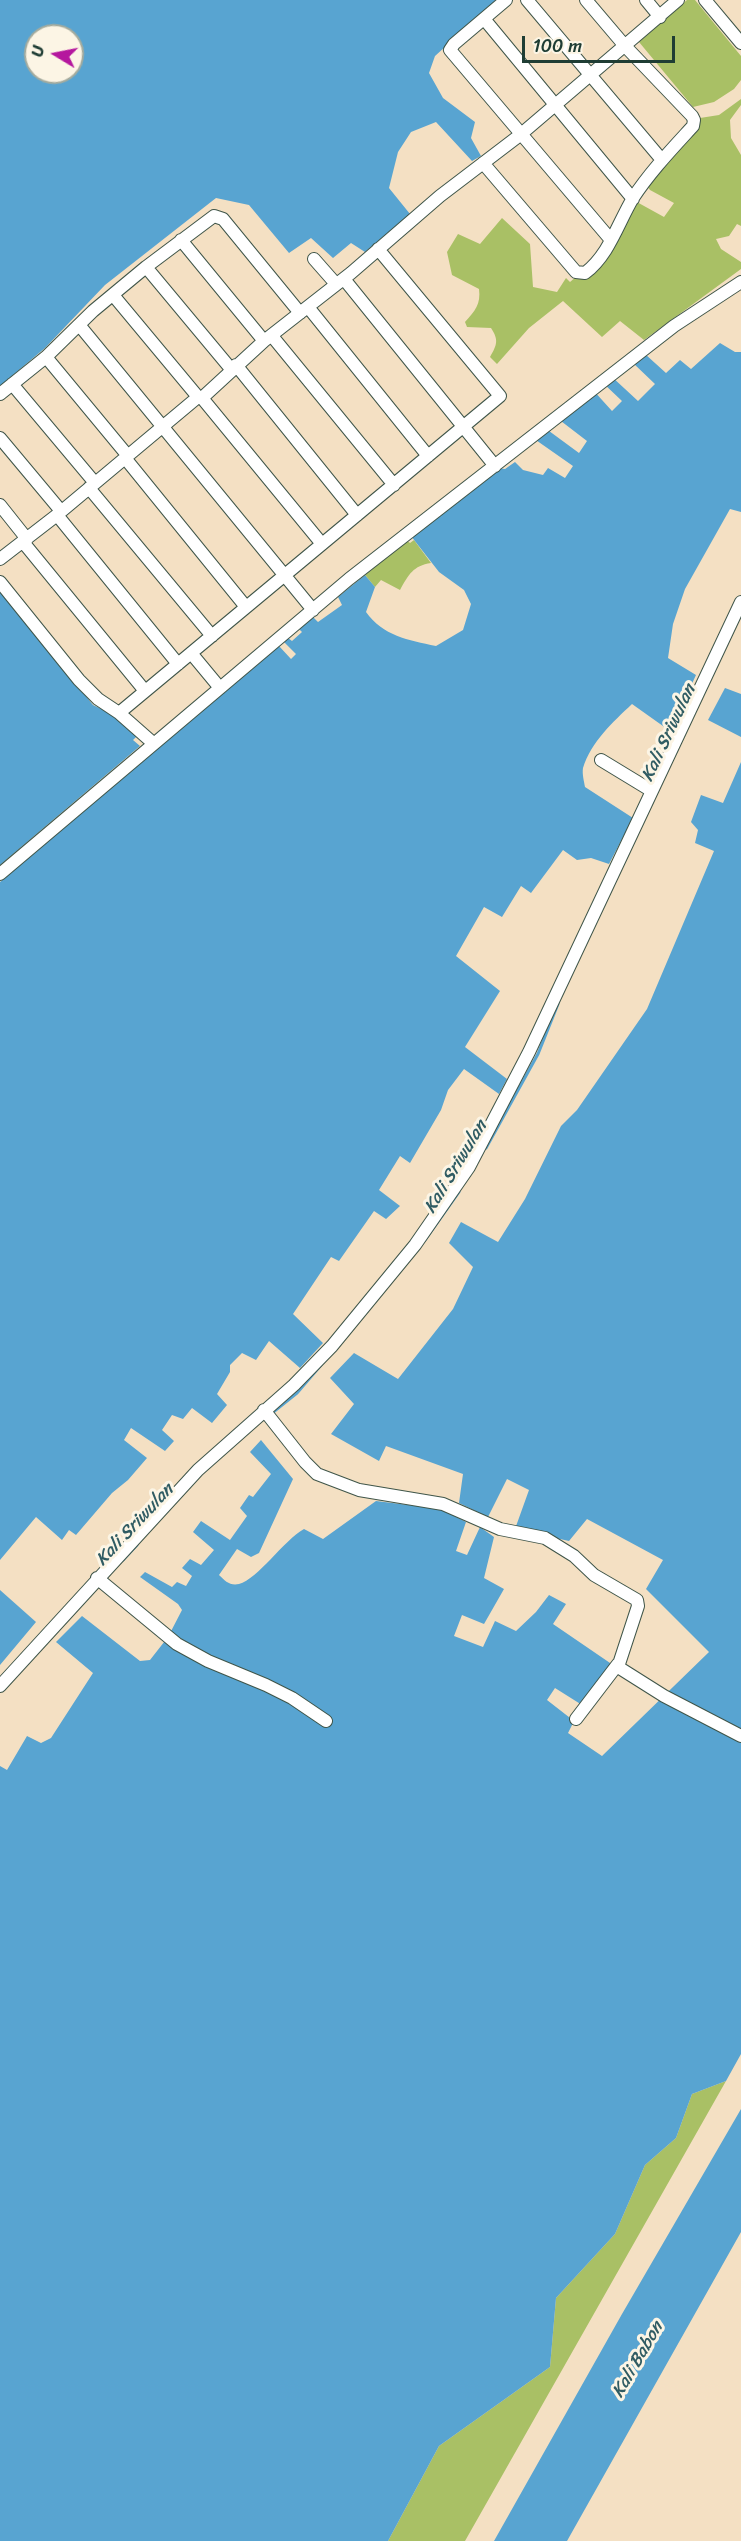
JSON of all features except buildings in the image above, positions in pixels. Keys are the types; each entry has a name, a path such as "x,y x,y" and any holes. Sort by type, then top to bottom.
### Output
{"street":[{"path":"506,0 454,44 450,50 611,240"},
{"path":"527,0 662,160"},
{"path":"483,163 576,272 580,273 588,271 611,240 633,199 662,160 693,126 694,120 586,0"},
{"path":"646,0 660,17"},
{"path":"0,560 200,397 268,338 520,135 678,0"},
{"path":"705,0 741,43"},
{"path":"485,20 633,199"},
{"path":"0,394 46,357 93,311 146,267 214,216 218,216 304,310 428,456"},
{"path":"181,240 394,485"},
{"path":"119,713 500,396 378,249"},
{"path":"314,259 340,281 495,466"},
{"path":"146,267 357,515"},
{"path":"0,874 153,742 412,528 674,326 741,282"},
{"path":"114,295 322,544"},
{"path":"80,326 313,610"},
{"path":"46,357 246,607"},
{"path":"12,384 212,636"},
{"path":"0,438 178,664"},
{"path":"0,505 25,540 145,691"},
{"path":"0,582 79,680 98,699 119,713 153,742"},
{"path":"0,1686 198,1470 294,1385 332,1346 415,1245 469,1167 529,1052 741,602"},
{"path":"191,653 220,688"},
{"path":"601,760 652,790"},
{"path":"264,1410 310,1468 326,1478 366,1492 443,1504 500,1529 545,1538 574,1556 594,1575 635,1598 638,1606 618,1664 576,1719"},
{"path":"97,1578 177,1644 208,1661 266,1684 326,1721"},
{"path":"618,1664 621,1669 664,1696 741,1736"}],"green space":[{"path":"687,0 695,0 741,56 741,80 734,89 714,102 693,107 639,42"},
{"path":"741,99 741,105 730,120 731,138 741,155 741,226 737,224 729,236 716,239 721,249 741,262 741,269 644,340 620,321 602,337 563,301 529,328 497,364 490,357 496,342 491,328 467,327 465,322 476,307 479,289 452,275 447,252 458,234 480,244 502,218 530,244 533,287 557,292 566,278 570,282 577,276 584,279 592,272 635,201 664,217 674,203 650,190 644,182 700,118 719,115"},
{"path":"405,539 410,543 414,540 431,563 420,566 412,572 400,590 381,580 375,587 365,575"},
{"path":"726,2081 465,2541 388,2541 439,2446 550,2367 556,2298 615,2234 645,2165 676,2138 692,2094"}],"water":[{"path":"0,0 497,0 435,56 429,73 443,98 475,122 471,138 481,156 472,161 436,122 411,132 398,152 389,188 410,214 365,252 351,243 333,258 311,238 289,253 249,205 216,198 105,285 45,348 0,386"},
{"path":"720,343 735,352 741,352 741,512 730,509 685,589 673,624 668,658 696,675 670,731 632,704 603,733 591,750 583,768 585,787 633,818 609,864 591,858 577,860 563,850 531,893 521,886 502,917 484,907 456,956 500,991 465,1047 507,1079 499,1094 464,1069 448,1090 441,1110 410,1163 400,1156 379,1190 400,1206 386,1219 374,1211 339,1261 331,1257 293,1314 323,1343 300,1368 269,1341 256,1360 242,1353 230,1365 230,1372 217,1394 227,1405 212,1423 192,1408 183,1419 172,1415 162,1430 174,1441 165,1451 131,1428 124,1440 147,1458 128,1480 112,1493 76,1535 69,1530 62,1540 36,1517 0,1560 0,882 279,646 291,659 296,654 284,642 288,638 292,641 302,632 299,629 313,617 318,622 342,605 338,597 365,575 375,587 366,612 388,632 436,646 463,630 471,604 464,590 439,572 411,536 496,468 505,469 515,462 523,470 543,475 548,468 565,478 573,466 533,438 545,428 579,453 587,441 557,418 593,390 612,411 622,401 603,383 611,376 638,401 655,384 633,363 645,354 666,373 680,360 691,369"},
{"path":"0,589 93,705 118,717 139,734 133,740 140,746 0,865"},
{"path":"725,688 741,694 741,737 708,720"},
{"path":"741,762 741,2054 726,2081 692,2094 676,2138 645,2165 615,2234 556,2298 550,2367 439,2446 388,2541 0,2541 0,1766 7,1770 27,1736 41,1743 51,1738 93,1673 56,1642 82,1616 140,1661 150,1660 168,1637 182,1610 178,1604 140,1577 145,1572 172,1587 177,1582 186,1586 192,1576 182,1568 190,1559 201,1565 214,1550 193,1532 201,1521 230,1540 247,1516 240,1508 249,1495 253,1497 271,1474 250,1452 261,1440 293,1479 259,1553 251,1557 237,1549 219,1575 228,1582 239,1584 246,1581 304,1529 323,1539 376,1501 441,1509 466,1522 456,1551 467,1555 480,1527 494,1537 484,1578 504,1589 484,1624 462,1615 454,1636 483,1647 495,1621 516,1631 536,1612 549,1595 566,1604 553,1624 613,1665 582,1705 555,1688 547,1700 574,1721 568,1733 602,1756 709,1652 646,1589 663,1560 587,1519 569,1541 515,1529 529,1490 507,1479 488,1517 459,1503 463,1474 386,1446 379,1461 331,1434 354,1404 330,1378 354,1353 398,1379 453,1309 473,1267 449,1243 461,1222 498,1242 525,1199 561,1126 577,1110 647,1009 714,851 695,843 698,830 691,822 701,795 723,803"},
{"path":"0,1590 36,1622 0,1665"},
{"name":"Kali Babon","path":"741,2109 741,2232 567,2541 494,2541 622,2314"}],"waterway":[{"name":"Kali Sriwulan","path":"486,1148 538,1054 558,1004"},
{"name":"Kali Sriwulan","path":"425,1240 459,1192"},
{"name":"Kali Sriwulan","path":"272,1413 297,1393 321,1365"},
{"name":"Kali Sriwulan","path":"123,1560 137,1545"}]}
